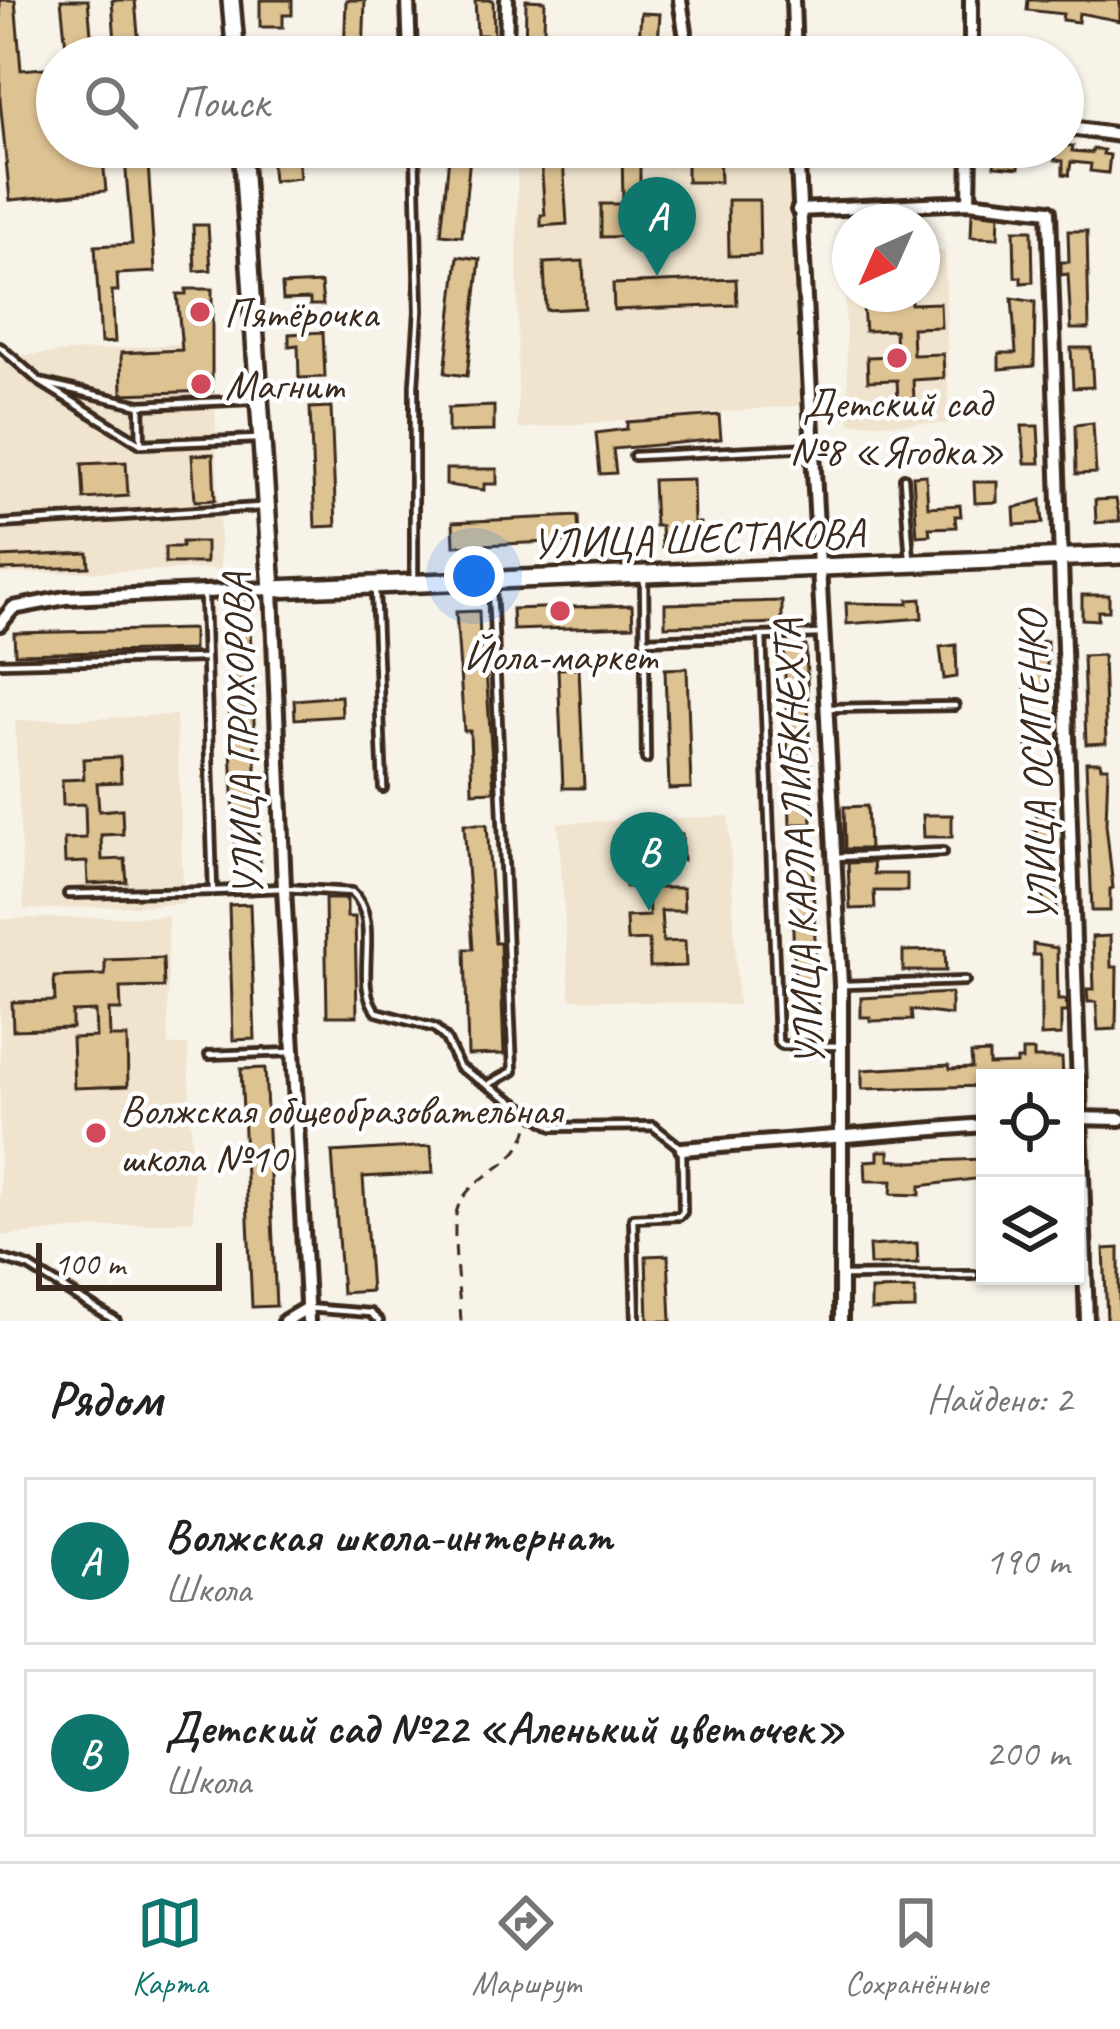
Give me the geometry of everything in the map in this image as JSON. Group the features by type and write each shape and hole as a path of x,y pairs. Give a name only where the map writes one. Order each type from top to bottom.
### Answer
{"main road":[{"path":"231,0 234,36"},
{"name":"УЛИЦА ПРОХОРОВА","path":"244,168 272,589"},
{"name":"УЛИЦА ШЕСТАКОВА","path":"272,589 1120,555"}],"street":[{"path":"408,0 409,36"},
{"path":"506,36 507,0"},
{"path":"680,0 685,32"},
{"path":"793,0 794,36"},
{"path":"971,0 971,36"},
{"path":"1084,131 1120,135"},
{"name":"УЛИЦА КАРЛА ЛИБКНЕХТА","path":"797,168 842,985 841,1321"},
{"path":"798,210 969,202 970,168"},
{"name":"УЛИЦА ОСИПЕНКО","path":"969,202 1049,212 1077,1069"},
{"name":"УЛИЦА ШЕСТАКОВА","path":"0,624 13,608 65,598 272,589"},
{"name":"УЛИЦА ПРОХОРОВА","path":"272,589 307,1314"},
{"path":"1084,1118 1120,1119"},
{"path":"682,1149 976,1126"},
{"name":"УЛИЦА ОСИПЕНКО","path":"1081,1177 1087,1321"},
{"path":"285,1321 307,1314"}],"lane":[{"path":"414,584 414,385 419,311 416,168"},
{"path":"0,347 39,381 141,444 262,438"},
{"path":"39,381 140,405 260,399"},
{"path":"140,405 141,444"},
{"path":"634,456 811,447"},
{"path":"904,478 910,565"},
{"path":"0,524 266,507"},
{"path":"644,575 646,759"},
{"path":"488,1084 513,1071 491,581"},
{"path":"375,585 382,788"},
{"path":"204,594 214,890"},
{"path":"644,640 821,634"},
{"path":"762,636 778,1042 842,1046"},
{"path":"0,663 206,658"},
{"path":"826,708 955,706"},
{"path":"834,857 944,852"},
{"path":"68,894 284,888 343,890 358,896 366,923 370,1005 397,1019 435,1028 446,1039 459,1067 553,1126 652,1126 682,1149 683,1212 633,1218 636,1321"},
{"path":"842,985 965,981"},
{"path":"209,1055 293,1052"},
{"path":"0,1258 29,1267 116,1321"},
{"path":"840,1276 974,1275"},
{"path":"307,1314 370,1312 379,1321"}],"path":[{"path":"461,1321 455,1212 472,1189 525,1145 531,1114"}],"shaded area":[{"path":"517,168 789,168 804,405 518,429"},
{"name":"Детский сад №8 «Ягодка»","path":"940,251 945,251 949,424 849,423 845,312 940,312"},
{"path":"213,341 221,569 0,574 0,357"},
{"path":"176,715 184,904 24,910 15,721"},
{"path":"729,816 738,1005 570,999 558,823"},
{"name":"Волжская общеобразовательная школа №10","path":"168,916 168,1045 188,1045 194,1220 0,1236 0,919"}],"building":[{"path":"0,0 15,0 21,70 36,69 36,168 104,168 106,191 10,200 0,100"},
{"path":"61,0 88,0 91,36 65,36"},
{"path":"112,0 135,0 138,36 115,36"},
{"path":"260,0 292,0 292,15 283,15 283,27 260,27"},
{"path":"346,0 365,0 364,36 345,36"},
{"path":"475,0 493,0 494,35 477,35"},
{"path":"526,0 545,1 544,36 525,36"},
{"path":"1028,0 1120,0 1120,21 1079,13 1078,22 1062,20 1063,14 1027,10"},
{"path":"641,13 660,14 658,36 639,36"},
{"path":"1104,150 1103,154 1110,155 1108,173 1090,171 1091,164 1084,163 1084,152"},
{"path":"126,168 148,168 155,272 117,274 118,291 112,291 115,342 101,343 95,246 132,244"},
{"path":"272,168 299,168 300,178 273,181"},
{"path":"448,168 469,168 462,236 441,234"},
{"path":"542,168 564,168 567,224 541,226 541,215 545,215"},
{"path":"622,168 640,168 640,203 648,203 649,236 601,237 601,204 623,204"},
{"path":"687,168 720,168 720,182 687,182"},
{"path":"728,200 759,200 760,255 729,256"},
{"path":"972,212 999,215 998,238 971,237"},
{"path":"193,225 208,225 211,270 195,271"},
{"path":"1014,230 1032,230 1033,282 1021,283 1021,277 1015,277"},
{"path":"1068,231 1087,231 1089,329 1071,329 1068,274 1061,275 1061,262 1069,262"},
{"path":"458,256 480,259 467,376 445,373"},
{"path":"583,261 585,308 546,310 544,263"},
{"path":"736,279 737,305 614,310 613,284"},
{"path":"321,283 323,305 310,305 310,299 283,300 282,285"},
{"path":"186,289 212,289 212,391 122,394 121,353 182,350 177,294 186,294"},
{"path":"1012,298 1035,302 1034,366 999,369 999,353 1016,353"},
{"path":"940,303 941,327 912,328 913,355 943,354 944,378 913,380 914,399 898,400 897,380 868,381 867,357 896,356 895,330 865,331 863,312 940,312"},
{"path":"323,332 325,377 299,378 298,345 289,346 289,334"},
{"path":"1071,348 1091,348 1093,387 1073,388"},
{"path":"494,406 494,431 448,432 448,408"},
{"path":"331,407 336,526 315,527 310,408"},
{"path":"719,415 721,439 613,449 616,473 600,474 596,433 627,429 627,422"},
{"path":"1093,423 1096,473 1076,474 1075,425"},
{"path":"1022,426 1038,426 1040,463 1025,463"},
{"path":"213,454 215,500 195,501 192,455"},
{"path":"126,462 128,496 84,499 82,464"},
{"path":"446,469 497,469 497,484 484,484 484,490 446,485"},
{"path":"926,475 928,507 960,505 961,516 955,516 956,527 929,528 930,535 917,536 913,476"},
{"path":"693,479 694,523 700,523 701,547 662,548 661,526 655,526 653,480"},
{"path":"974,482 997,482 997,502 975,503"},
{"path":"1116,499 1120,521 1096,523 1095,500"},
{"path":"1041,500 1043,523 1015,525 1014,508"},
{"path":"578,516 579,541 454,546 453,522"},
{"path":"182,542 206,542 206,563 165,563 165,547 182,547"},
{"path":"88,553 89,567 0,570 0,557"},
{"path":"1082,595 1109,595 1109,611 1098,611 1098,620 1082,619"},
{"path":"921,599 922,618 847,624 846,603 908,604 908,600"},
{"path":"782,601 782,623 665,626 665,604"},
{"path":"632,605 633,626 513,630 512,609"},
{"path":"479,611 494,791 472,792 456,612"},
{"path":"250,626 260,863 236,864 226,627"},
{"path":"193,629 193,650 15,654 14,633"},
{"path":"1047,641 1047,701 1025,701 1025,684 1033,684 1030,642"},
{"path":"956,645 957,677 944,679 940,647"},
{"path":"806,646 812,824 790,824 784,647"},
{"path":"1103,655 1106,743 1086,744 1083,656"},
{"path":"579,668 584,788 563,788 558,669"},
{"path":"687,668 691,788 669,789 665,669"},
{"path":"341,696 342,716 295,719 294,700"},
{"path":"1031,721 1044,721 1049,745 1027,746"},
{"path":"120,757 121,782 97,783 99,811 122,809 123,834 101,835 102,860 125,859 127,882 88,884 87,862 65,863 64,839 86,838 85,804 63,805 62,780 84,779 83,759"},
{"path":"1086,762 1108,767 1110,911 1092,911"},
{"path":"1036,800 1053,800 1051,873 1055,873 1057,915 1043,915 1037,854 1030,854"},
{"path":"867,806 869,849 845,849 844,807"},
{"path":"923,815 952,815 952,837 924,837"},
{"path":"464,824 487,824 495,943 500,943 504,1054 468,1055 465,949 473,949"},
{"path":"682,834 683,860 659,861 660,888 683,888 684,911 661,911 663,942 685,941 686,966 650,967 649,940 627,941 626,917 649,916 648,886 626,887 626,863 648,862 647,835"},
{"path":"812,853 818,1031 797,1032 790,854"},
{"path":"873,862 874,874 907,874 907,891 874,891 875,908 850,909 848,863"},
{"path":"325,899 347,899 347,917 355,917 357,1016 327,1016"},
{"path":"250,904 255,1039 233,1040 229,905"},
{"path":"1110,936 1111,967 1117,967 1116,1029 1098,1030 1096,1002 1088,1002 1087,989 1094,989 1092,937"},
{"path":"1033,944 1057,948 1058,1000 1066,1000 1067,1012 1061,1012 1061,1035 1041,1036 1041,959 1033,955"},
{"path":"945,950 946,971 903,971 903,951"},
{"path":"163,958 164,987 120,988 121,1010 109,1010 110,1037 127,1037 128,1086 74,1088 72,1038 96,1037 95,1011 72,1012 72,1028 13,1030 12,1002 55,1001 54,977 105,975 105,960"},
{"path":"951,993 951,1015 911,1010 912,1020 861,1017 861,998"},
{"path":"1022,1051 1034,1051 1034,1058 1062,1058 1063,1069 976,1069 976,1086 862,1089 862,1070 972,1068 971,1054 989,1053 989,1065 1022,1060"},
{"path":"265,1068 276,1306 252,1307 241,1069"},
{"path":"431,1146 433,1173 363,1177 371,1291 342,1293 332,1152"},
{"path":"878,1151 889,1151 889,1160 912,1162 976,1159 976,1179 920,1186 920,1195 891,1194 892,1181 866,1181 865,1161 878,1160"},
{"path":"917,1243 918,1263 870,1265 869,1246"},
{"path":"1119,1248 1119,1321 1107,1321 1104,1249"},
{"path":"668,1255 671,1321 648,1321 646,1256"},
{"path":"915,1289 915,1309 871,1310 871,1290"}],"place":[{"name":"Волжская школа-интернат","path":"657,276"},
{"name":"Пятёрочка","path":"200,312"},
{"name":"Детский сад №8 «Ягодка»","path":"897,358"},
{"name":"Магнит","path":"201,384"},
{"name":"Йола-маркет","path":"560,611"},
{"name":"Детский сад №22 «Аленький цветочек»","path":"649,911"},
{"name":"Волжская общеобразовательная школа №10","path":"96,1133"}]}
